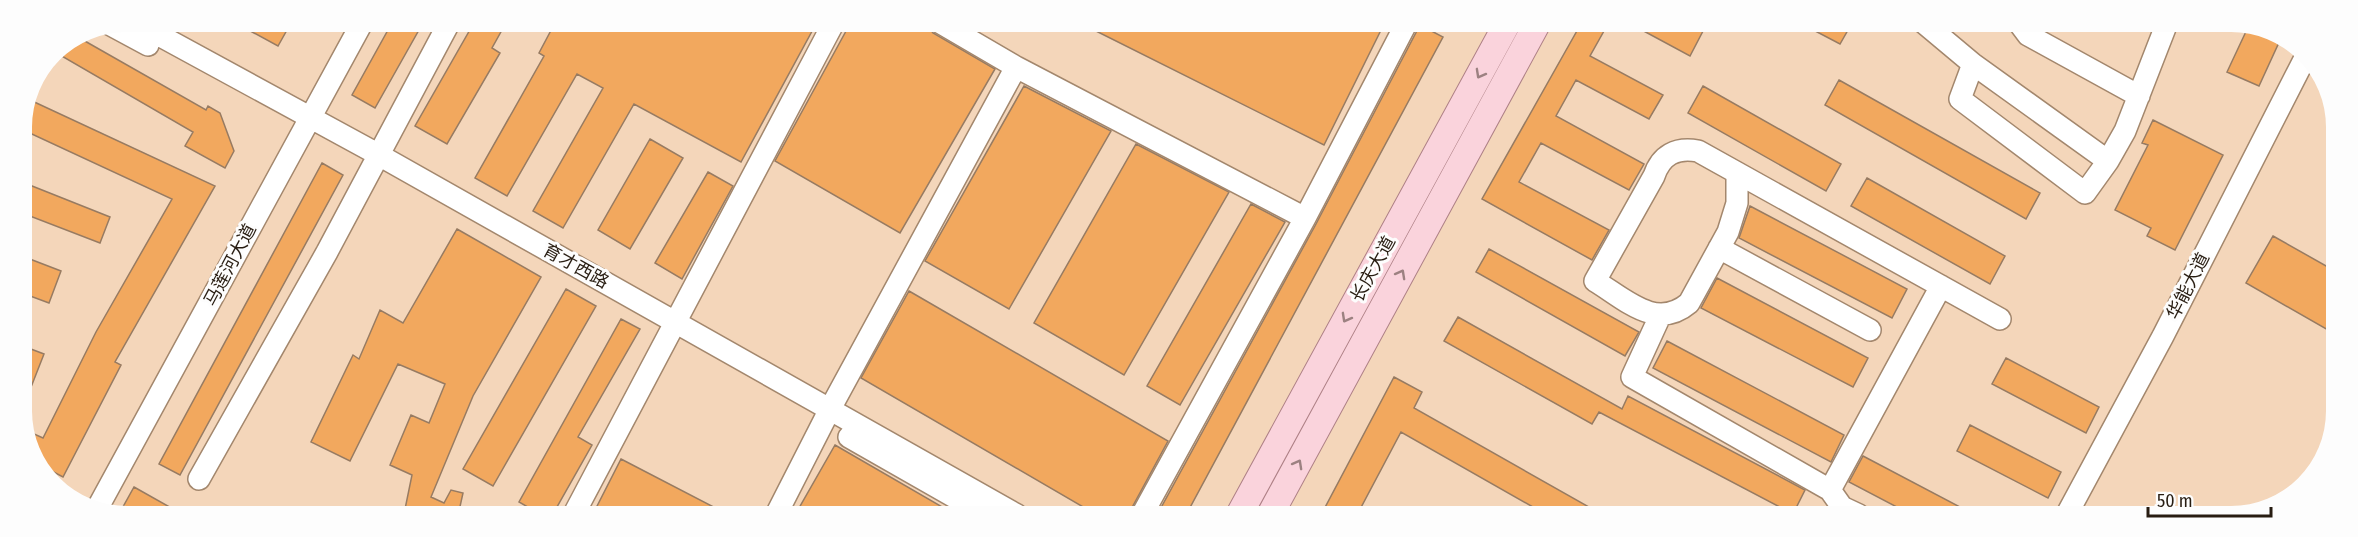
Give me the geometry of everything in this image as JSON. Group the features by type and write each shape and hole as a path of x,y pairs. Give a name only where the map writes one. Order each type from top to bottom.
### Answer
{"main road":[{"name":"长庆大道","path":"1244,505 1516,31"},
{"name":"长庆大道","path":"1275,505 1516,31"}],"street":[{"name":"育才西路","path":"124,31 301,120"},
{"name":"育才西路","path":"150,31 301,120 826,416 999,506"},
{"name":"马莲河大道","path":"101,502 301,120 342,31"},
{"name":"马莲河大道","path":"88,497 301,120 357,31"},
{"path":"199,478 327,252 445,31"},
{"path":"578,506 670,328 829,31"},
{"path":"954,31 1016,67 1305,218"},
{"path":"1147,506 1305,218 1402,31"},
{"path":"1934,31 1973,64 2108,161"},
{"path":"2026,31 2038,41 2139,96"},
{"path":"1973,64 1960,99 2085,193 2108,161 2125,130 2164,31"},
{"name":"华能大道","path":"2072,505 2163,336 2302,63"},
{"path":"781,506 826,416 1016,67"},
{"name":"华能大道","path":"2084,505 2167,351 2310,74"},
{"path":"1737,173 1737,203 1728,232 1689,303 1681,310 1660,316 1649,314 1595,281 1658,165 1675,151 1686,149 1698,151 2000,319"},
{"path":"1719,248 1870,330"},
{"path":"1830,490 1941,286"},
{"path":"1660,316 1632,377 1830,490 1841,505"},
{"name":"育才西路","path":"826,416 972,506"}],"building":[{"path":"250,31 286,31 278,46"},
{"path":"387,31 418,31 375,108 352,95"},
{"path":"469,31 501,31 492,48 500,53 447,144 415,126"},
{"path":"551,31 812,31 741,162 634,104 563,228 533,211 603,88 577,74 507,196 475,178 544,56 539,53"},
{"path":"846,31 932,31 995,69 900,233 775,161"},
{"path":"1096,31 1381,31 1324,145"},
{"path":"1417,31 1432,31 1443,37 1191,505 1162,506 1316,224"},
{"path":"1577,31 1604,31 1590,56 1663,95 1649,119 1576,80 1556,116 1644,164 1629,190 1541,143 1519,182 1609,230 1592,260 1482,199"},
{"path":"1644,31 1703,31 1690,56"},
{"path":"1815,31 1847,31 1840,44"},
{"path":"2246,33 2278,44 2259,86 2227,72"},
{"path":"85,41 206,110 208,106 220,113 234,151 225,168 185,146 193,132 63,57"},
{"path":"1839,80 2040,193 2026,219 1825,105"},
{"path":"1024,86 1111,131 1009,309 925,261"},
{"path":"1703,86 1841,164 1826,191 1688,113"},
{"path":"35,102 215,186 115,362 121,365 63,477 55,473 44,458 35,434 43,438 96,332 172,199 32,134"},
{"path":"2153,120 2223,155 2175,250 2147,236 2151,228 2115,210 2148,145 2142,143"},
{"path":"650,139 683,158 630,249 598,230"},
{"path":"1136,144 1229,192 1124,375 1034,323"},
{"path":"322,163 343,175 180,475 159,464"},
{"path":"708,172 733,186 682,279 655,263"},
{"path":"1867,178 2005,256 1990,284 1851,206"},
{"path":"32,186 110,217 100,243 32,217"},
{"path":"1251,204 1285,222 1180,405 1147,386"},
{"path":"1750,206 1907,289 1892,318 1739,238"},
{"path":"457,229 541,277 473,396 431,497 444,503 451,490 463,493 460,506 406,506 412,475 390,465 411,415 429,423 445,384 398,364 350,461 311,442 353,355 359,359 380,310 403,323"},
{"path":"2273,236 2326,266 2326,329 2246,283"},
{"path":"1489,249 1639,332 1625,356 1476,272"},
{"path":"32,260 61,271 49,303 32,297"},
{"path":"1717,278 1868,358 1853,387 1701,308"},
{"path":"566,289 596,306 493,486 463,469"},
{"path":"909,291 1168,441 1133,506 1081,506 861,378"},
{"path":"1458,317 1622,409 1628,396 1805,490 1797,505 1776,505 1599,412 1592,424 1444,341"},
{"path":"621,319 640,329 578,437 592,445 558,506 526,506 519,502"},
{"path":"1667,341 1844,435 1831,462 1653,368"},
{"path":"32,349 44,354 32,385"},
{"path":"2006,358 2099,407 2086,433 1992,384"},
{"path":"1394,377 1422,392 1414,408 1586,505 1530,505 1401,432 1362,505 1326,505"},
{"path":"1970,425 2061,472 2048,498 1957,451"},
{"path":"835,445 940,506 800,506"},
{"path":"1863,456 1956,505 1893,505 1849,482"},
{"path":"621,459 711,506 597,506"},
{"path":"134,487 168,506 126,506 124,506"}]}
